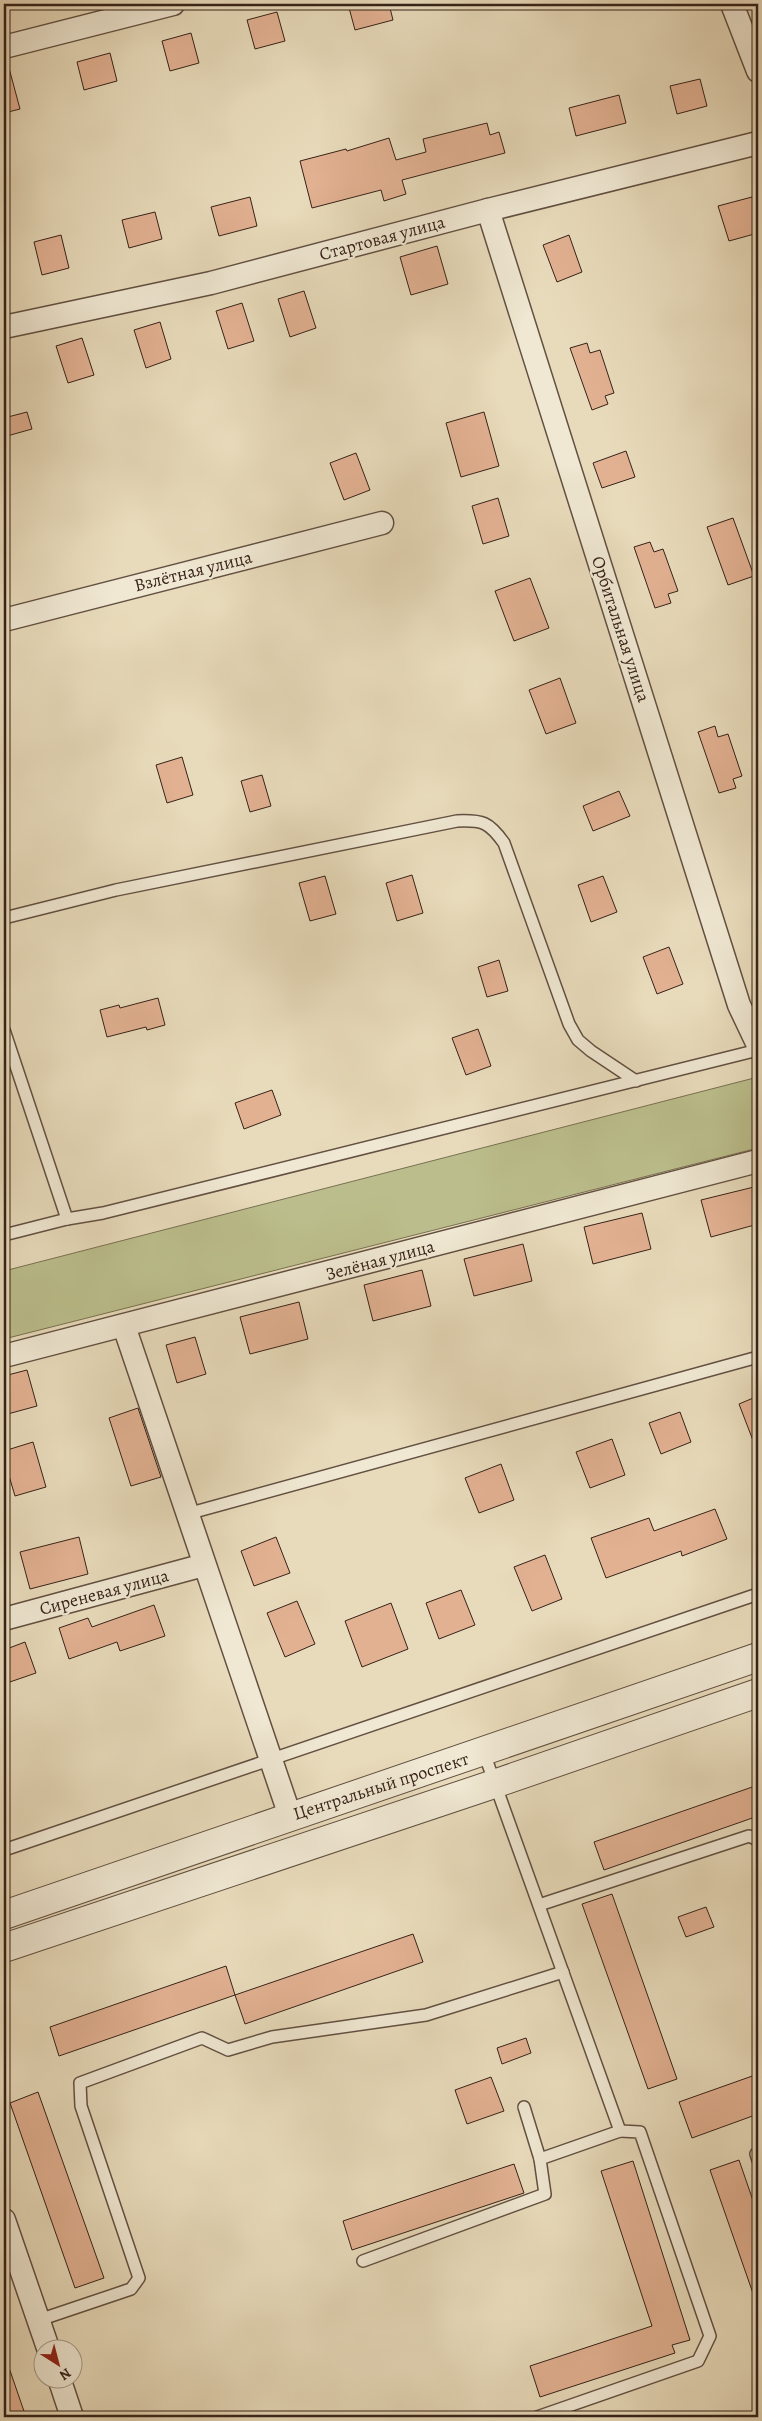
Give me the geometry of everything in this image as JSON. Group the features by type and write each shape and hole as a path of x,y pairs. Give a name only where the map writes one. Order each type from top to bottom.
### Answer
{"street":[{"path":"4,47 173,4"},
{"path":"732,4 758,71"},
{"name":"Стартовая улица","path":"4,327 211,283 488,210 758,143"},
{"name":"Орбитальная улица","path":"488,210 738,1005 758,1045"},
{"name":"Взлётная улица","path":"4,620 382,522"},
{"name":"Зелёная улица","path":"4,1356 757,1162"},
{"path":"124,1326 290,1816"},
{"name":"Сиреневая улица","path":"4,1619 204,1564"},
{"name":"Центральный проспект","path":"4,1915 758,1657"},
{"name":"Центральный проспект","path":"4,1948 494,1784 758,1693"},
{"path":"4,2220 45,2338"},
{"path":"62,2388 72,2417"}],"lane":[{"path":"4,918 136,886 457,822 478,820 493,827 504,843 569,1024 578,1040 636,1081"},
{"path":"4,1030 67,1219"},
{"path":"4,1234 67,1219 103,1213 758,1050"},
{"path":"188,1514 758,1357"},
{"path":"4,1850 758,1594"},
{"path":"484,1752 620,2131"},
{"path":"539,1905 749,1836 758,1840"},
{"path":"39,2320 131,2289 140,2278 81,2106 80,2083 202,2038 228,2050 272,2037 426,2015 563,1972"},
{"path":"363,2261 545,2194 540,2159 524,2107"},
{"path":"537,2417 698,2361 710,2336 640,2132 620,2131 540,2159"}],"green space":[{"path":"758,1077 758,1148 4,1339 4,1271"}],"building":[{"path":"348,4 389,4 393,20 355,30"},
{"path":"277,12 285,41 255,49 247,20"},
{"path":"191,33 199,63 170,71 162,41"},
{"path":"110,53 117,81 84,90 77,62"},
{"path":"9,68 20,109 4,113 4,69"},
{"path":"700,79 707,106 677,114 670,86"},
{"path":"619,95 626,123 576,136 569,108"},
{"path":"487,123 490,135 499,132 505,153 402,180 406,194 384,201 381,190 312,208 300,161 346,149 347,151 389,138 396,160 426,152 423,139"},
{"path":"250,197 257,226 219,236 211,207"},
{"path":"752,197 758,217 758,233 729,241 718,206"},
{"path":"155,212 162,239 129,248 122,220"},
{"path":"61,235 69,268 42,275 34,242"},
{"path":"569,235 582,272 557,282 543,245"},
{"path":"437,246 448,284 411,295 400,257"},
{"path":"304,291 316,328 290,337 278,299"},
{"path":"242,303 254,341 228,349 216,311"},
{"path":"160,322 171,359 146,368 134,330"},
{"path":"82,338 94,375 68,383 56,346"},
{"path":"587,343 590,353 600,350 614,393 605,396 608,404 592,410 570,348"},
{"path":"27,412 32,429 7,436 4,418"},
{"path":"484,412 499,466 461,477 446,423"},
{"path":"626,451 635,477 602,488 593,463"},
{"path":"356,453 370,490 344,500 330,463"},
{"path":"498,498 509,536 483,544 472,506"},
{"path":"733,518 754,576 728,585 707,527"},
{"path":"650,542 654,552 663,549 678,591 668,594 671,603 655,608 634,547"},
{"path":"530,578 549,628 514,641 495,591"},
{"path":"560,678 576,723 546,734 529,690"},
{"path":"715,726 718,737 728,734 742,776 733,779 736,788 719,793 698,732"},
{"path":"182,757 193,795 167,803 156,765"},
{"path":"262,775 271,806 250,812 241,781"},
{"path":"619,791 630,816 593,831 583,806"},
{"path":"412,875 423,913 397,921 386,883"},
{"path":"325,876 336,914 310,921 299,883"},
{"path":"603,876 617,912 591,922 578,885"},
{"path":"669,947 683,984 657,994 643,957"},
{"path":"499,960 508,991 487,997 478,967"},
{"path":"158,998 165,1025 147,1030 146,1027 107,1037 100,1010 119,1005 120,1008"},
{"path":"478,1029 491,1066 466,1075 452,1038"},
{"path":"272,1090 281,1115 244,1129 235,1103"},
{"path":"758,1186 758,1224 711,1237 701,1200"},
{"path":"642,1213 651,1249 593,1264 584,1227"},
{"path":"523,1244 532,1281 474,1296 464,1259"},
{"path":"422,1270 431,1306 373,1321 364,1285"},
{"path":"299,1302 308,1339 250,1354 240,1317"},
{"path":"195,1337 206,1374 177,1383 166,1345"},
{"path":"27,1370 37,1406 4,1415 4,1376"},
{"path":"758,1396 758,1450 757,1451 739,1404"},
{"path":"138,1408 161,1477 131,1486 109,1418"},
{"path":"680,1412 691,1442 661,1454 649,1423"},
{"path":"612,1439 625,1475 590,1488 576,1452"},
{"path":"33,1442 46,1487 15,1496 4,1459 4,1451"},
{"path":"501,1464 514,1500 479,1513 465,1478"},
{"path":"715,1509 727,1539 682,1556 681,1551 606,1578 591,1538 649,1518 654,1531"},
{"path":"79,1537 88,1574 30,1589 20,1552"},
{"path":"276,1537 290,1573 254,1586 241,1551"},
{"path":"545,1555 562,1599 532,1611 514,1567"},
{"path":"461,1590 475,1625 439,1639 426,1603"},
{"path":"297,1601 315,1644 285,1657 267,1613"},
{"path":"391,1603 408,1649 362,1667 345,1621"},
{"path":"154,1605 165,1636 120,1651 117,1642 69,1659 59,1628 88,1618 92,1627"},
{"path":"25,1642 36,1673 4,1684 4,1650"},
{"path":"758,1785 758,1816 604,1870 594,1842"},
{"path":"612,1894 677,2079 648,2089 582,1904"},
{"path":"706,1907 714,1927 686,1937 678,1917"},
{"path":"413,1934 423,1962 245,2024 235,1995"},
{"path":"226,1966 235,1995 59,2056 50,2027"},
{"path":"526,2038 531,2053 502,2064 497,2048"},
{"path":"758,2074 758,2114 692,2138 679,2102"},
{"path":"491,2077 504,2111 467,2124 455,2090"},
{"path":"38,2092 104,2278 75,2288 10,2103"},
{"path":"739,2160 758,2215 758,2302 756,2302 710,2170"},
{"path":"633,2161 690,2340 672,2345 675,2353 540,2397 530,2366 652,2326 601,2171"},
{"path":"514,2164 524,2193 352,2250 343,2221"},
{"path":"6,2359 26,2417 4,2417 4,2360"}]}
